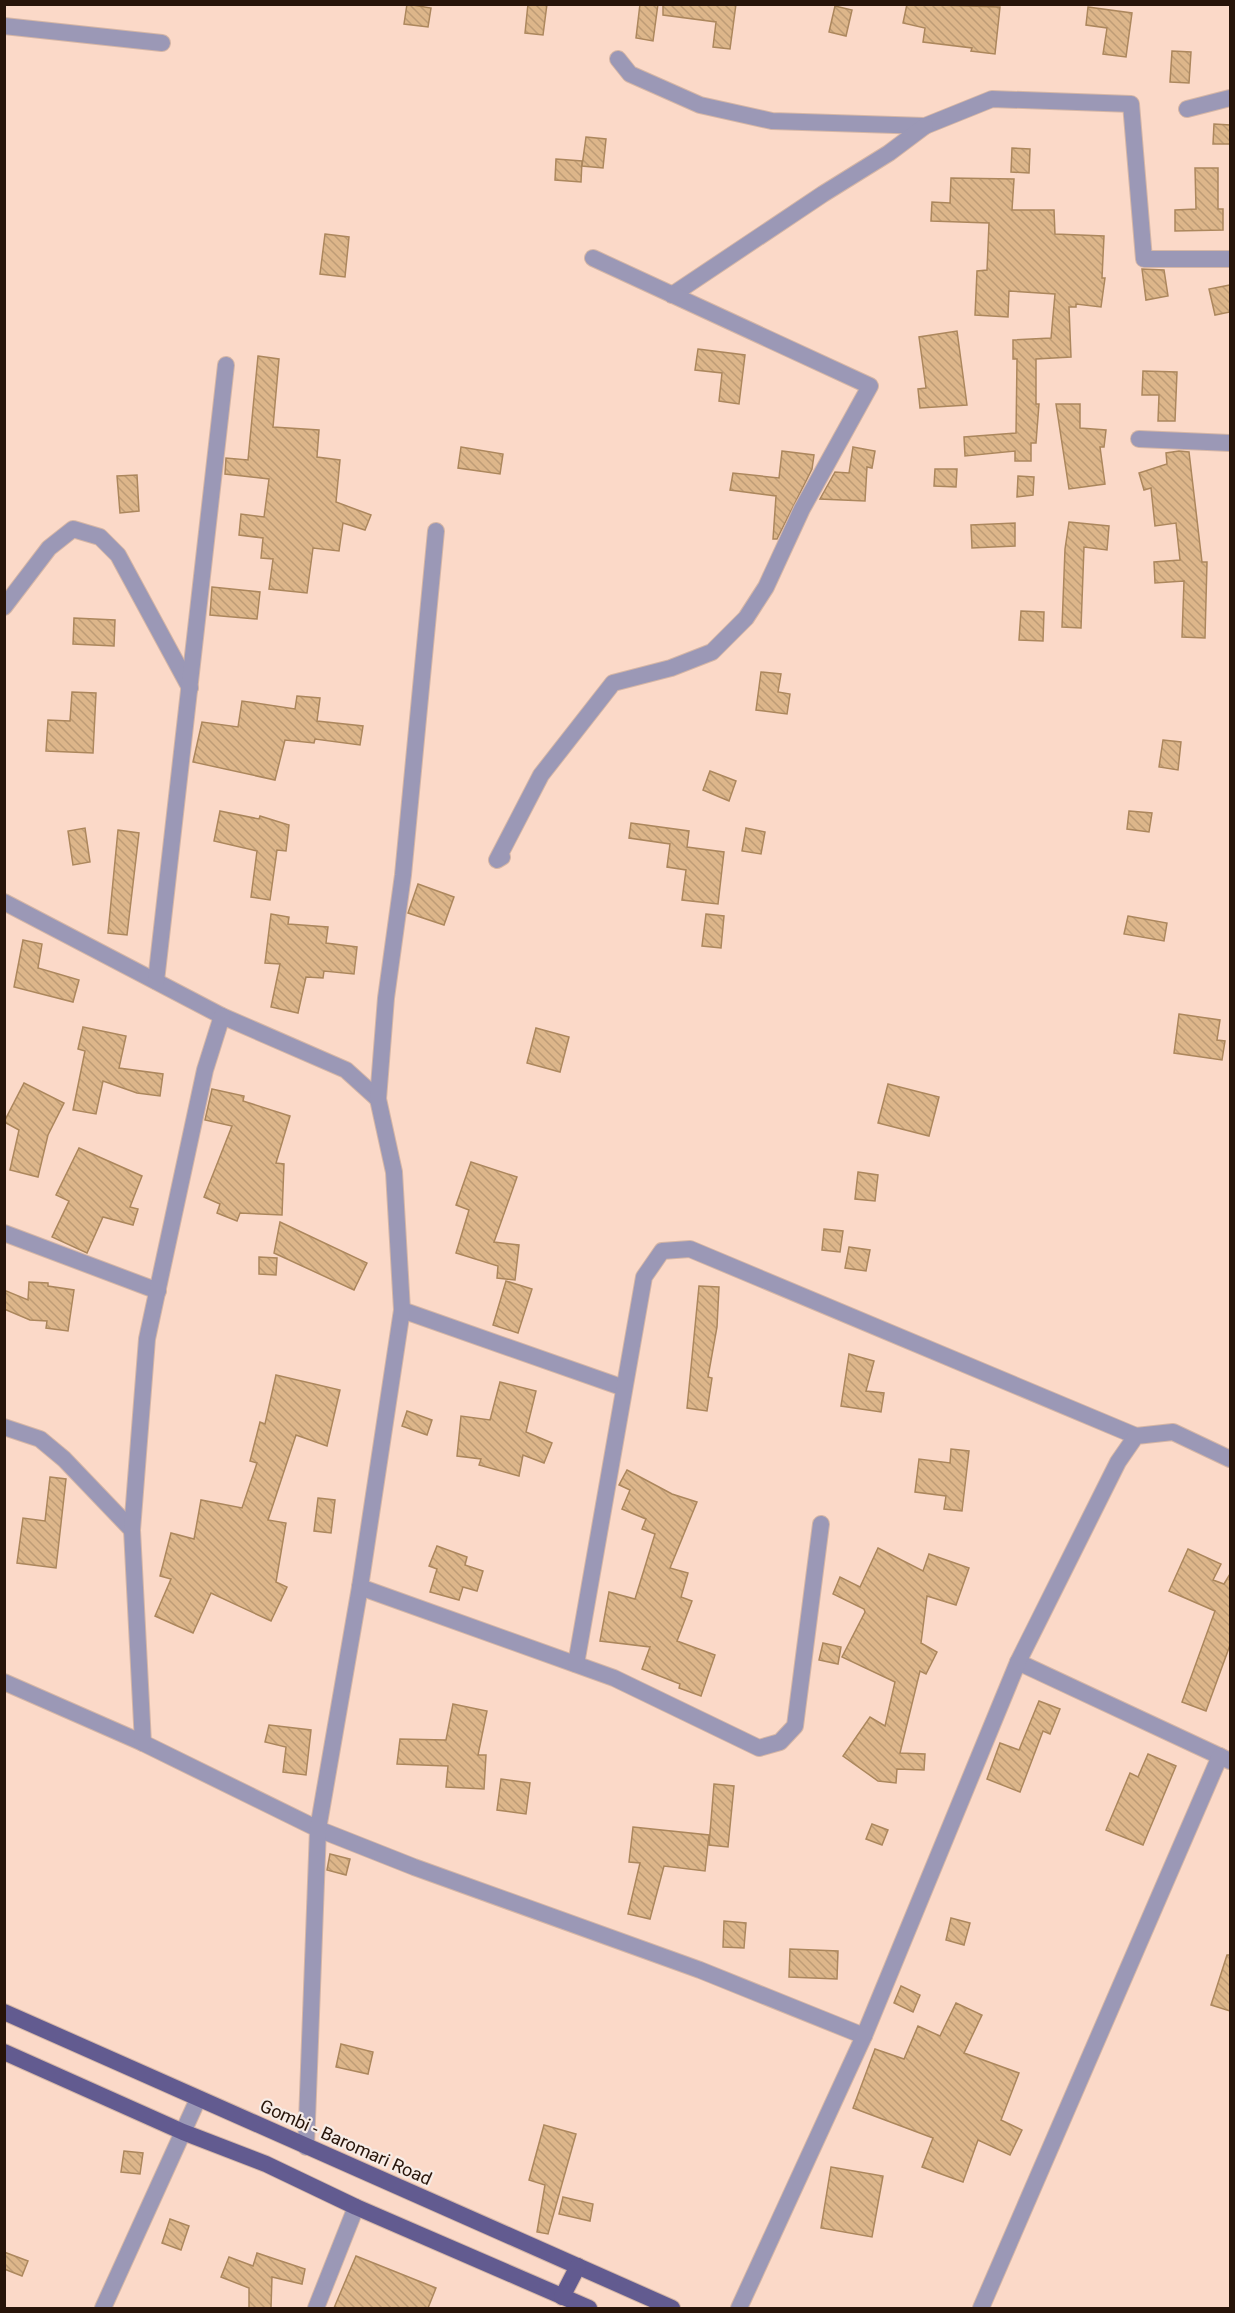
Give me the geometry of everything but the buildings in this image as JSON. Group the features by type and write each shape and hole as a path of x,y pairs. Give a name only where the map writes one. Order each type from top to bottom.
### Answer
{"main road":[{"name":"Gombi - Baromari Road","path":"4,2012 672,2308"},
{"path":"4,2052 183,2132 266,2164 356,2207 589,2308"},
{"path":"562,2297 578,2266"}],"street":[{"path":"4,26 162,43"},
{"path":"618,60 630,74 700,105 762,119 925,126"},
{"path":"1187,109 1230,98"},
{"path":"672,295 823,194 889,153 925,126 992,99 1131,104 1144,259 1230,259"},
{"path":"502,857 496,860 541,775 613,683 671,668 712,652 746,618 766,587 802,509 870,386 593,258"},
{"path":"156,981 226,365"},
{"path":"1139,439 1230,443"},
{"path":"4,607 49,548 74,529 100,537 118,555 190,688"},
{"path":"306,2147 318,1830 360,1587 402,1310 394,1172 378,1099 386,998 403,875 436,531"},
{"path":"4,902 222,1016 346,1070 378,1099"},
{"path":"143,1743 132,1530 147,1340 205,1071 222,1016"},
{"path":"4,1233 158,1291"},
{"path":"576,1664 644,1276 662,1251 690,1249 1136,1436 1173,1432 1230,1459"},
{"path":"402,1310 624,1388"},
{"path":"4,1427 40,1439 64,1458 132,1530"},
{"path":"739,2308 864,2036 1018,1662 1118,1462 1136,1436"},
{"path":"360,1587 614,1678 759,1748 780,1742 795,1726 821,1524"},
{"path":"981,2308 1225,1758 1018,1662"},
{"path":"4,1682 143,1743 318,1830 700,1970 864,2036"},
{"path":"103,2308 198,2098"},
{"path":"316,2308 356,2207"}]}
